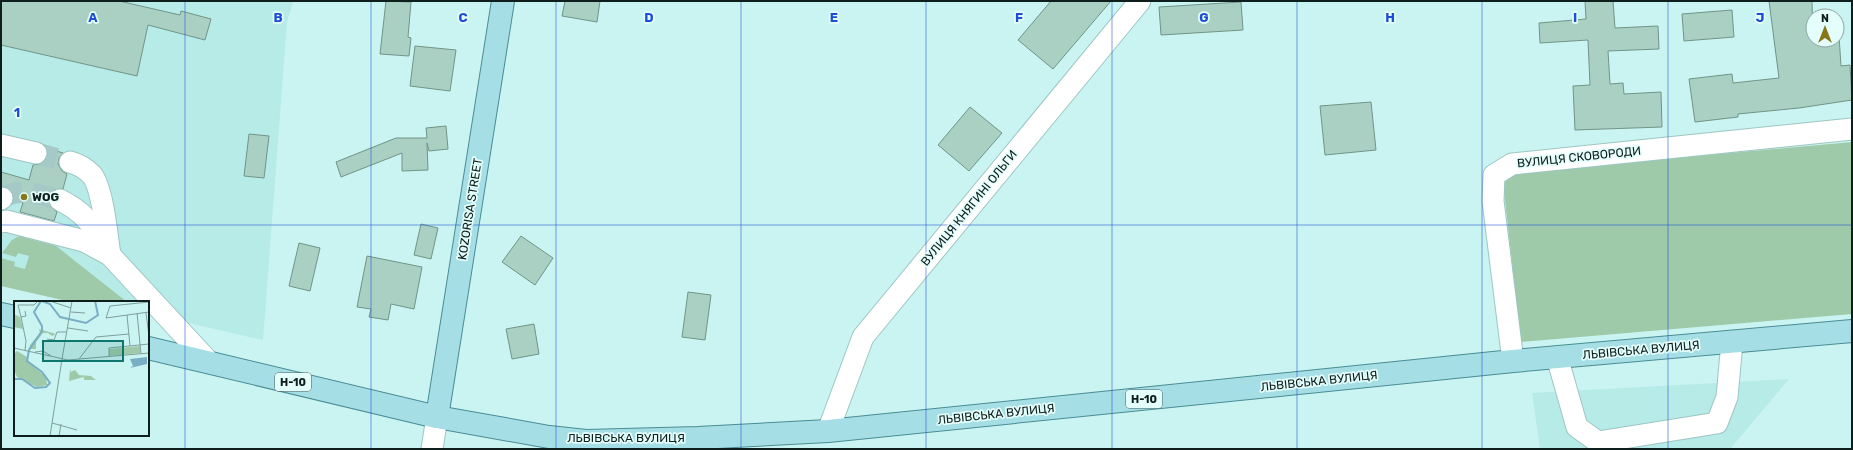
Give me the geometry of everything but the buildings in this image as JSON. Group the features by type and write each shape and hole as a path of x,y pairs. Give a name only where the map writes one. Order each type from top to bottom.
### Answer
{"main road":[{"name":"KOZORISA STREET","path":"437,416 503,1"},
{"path":"1,314 14,317"},
{"name":"ЛЬВІВСЬКА ВУЛИЦЯ","path":"149,348 437,416 549,437 586,441 698,438 828,431 1513,361 1852,331"}],"street":[{"name":"ВУЛИЦЯ КНЯГИНІ ОЛЬГИ","path":"828,431 863,337 1140,1"},
{"name":"ВУЛИЦЯ СКОВОРОДИ","path":"1513,361 1493,201 1494,175 1512,164 1852,129"},
{"path":"1,144 36,153"},
{"path":"70,162 78,164 92,176 99,191 110,254"},
{"path":"60,200 72,206 90,221 110,254 209,362"},
{"path":"1,222 6,221 84,241 110,254"},
{"path":"1557,357 1577,427 1598,442 1716,423 1727,397 1732,342"},
{"path":"432,449 437,416"}],"shaded area":[{"path":"1,1 293,1 287,22 263,340 149,314 149,301 89,301 1,281"},
{"path":"1789,379 1730,449 1540,449 1532,393"}],"green space":[{"path":"1852,142 1852,314 1521,342 1503,183 1517,172"},
{"path":"19,236 56,246 126,301 67,301 1,286 1,258 15,262 14,266 25,269 29,256 18,253 16,257 2,253 12,240"}],"tunnel":[{"path":"36,153 70,162"},
{"path":"2,198 23,192 38,194 60,200"}],"place":[{"name":"WOG","path":"24,197"}]}
